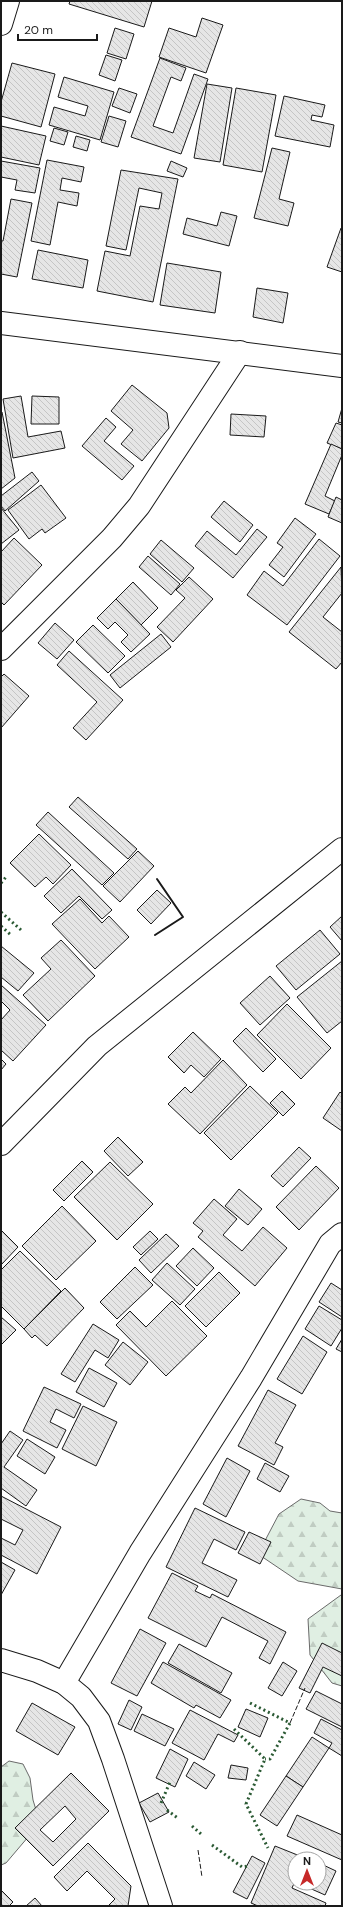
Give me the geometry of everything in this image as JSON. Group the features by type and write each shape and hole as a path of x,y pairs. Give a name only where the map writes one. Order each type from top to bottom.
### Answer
{"street":[{"path":"1,24 8,1"},
{"path":"1,323 342,366"},
{"path":"1,649 112,538 139,506 240,352"},
{"path":"1,1144 97,1046 342,849"},
{"path":"64,1683 140,1553 251,1378 330,1244 342,1234"},
{"path":"1,1660 37,1671 64,1683 81,1697 99,1721 113,1758 161,1906"}],"green space":[{"path":"301,1499 320,1503 330,1511 342,1513 342,1589 298,1581 258,1554 279,1514"},
{"path":"341,1595 342,1686 332,1683 310,1655 308,1619"},
{"path":"9,1761 23,1764 30,1778 33,1800 40,1823 6,1863 1,1865 1,1767"}],"building":[{"path":"70,1 152,1 144,27 69,4"},
{"path":"202,18 223,25 206,73 159,57 169,28 196,37"},
{"path":"115,28 134,34 126,59 107,53"},
{"path":"106,55 122,60 115,81 99,75"},
{"path":"160,58 186,68 181,81 171,77 153,126 173,133 194,74 208,79 181,154 131,137"},
{"path":"12,63 55,74 41,127 1,116 1,102"},
{"path":"64,77 114,92 100,140 49,125 54,107 85,116 88,106 58,97"},
{"path":"207,84 232,88 220,162 194,158"},
{"path":"119,88 137,94 130,113 112,106"},
{"path":"236,88 276,95 262,172 223,165"},
{"path":"284,96 325,105 322,117 312,115 311,120 334,125 330,147 275,136"},
{"path":"109,116 126,121 118,147 101,142"},
{"path":"1,126 46,136 39,165 1,157"},
{"path":"54,128 68,132 64,145 50,141"},
{"path":"76,136 90,140 87,151 73,147"},
{"path":"272,148 290,152 279,199 294,203 288,226 254,218"},
{"path":"47,160 84,167 81,182 62,178 60,190 79,193 77,206 58,202 50,245 31,241"},
{"path":"1,161 40,168 35,193 15,190 17,180 1,177"},
{"path":"171,161 187,168 183,177 167,171"},
{"path":"121,170 178,179 153,302 97,291 105,251 130,256 140,206 159,209 162,193 139,188 126,250 106,246"},
{"path":"11,199 32,203 17,277 1,274 1,241 3,241"},
{"path":"221,212 237,216 229,246 183,234 187,218 217,226"},
{"path":"342,228 342,272 327,267"},
{"path":"38,250 88,260 83,288 32,279"},
{"path":"167,263 221,272 215,313 160,305"},
{"path":"257,288 288,293 283,323 253,317"},
{"path":"132,385 167,413 169,428 142,461 121,444 133,430 111,411"},
{"path":"21,396 28,437 61,431 65,448 13,458 3,399"},
{"path":"32,396 59,397 59,424 31,424"},
{"path":"342,408 342,423 338,422"},
{"path":"1,412 15,478 1,489"},
{"path":"231,414 266,416 264,437 230,435"},
{"path":"106,418 116,427 104,441 134,466 122,480 82,446"},
{"path":"336,423 342,425 342,449 327,443"},
{"path":"331,444 342,449 342,455 325,496 335,501 329,514 305,504"},
{"path":"32,472 39,481 5,511 1,506 1,496"},
{"path":"41,485 66,518 45,533 42,529 29,539 8,510"},
{"path":"336,497 342,500 342,523 328,517"},
{"path":"224,501 253,525 240,542 211,517"},
{"path":"1,508 19,530 1,544"},
{"path":"295,518 316,534 284,577 269,565 283,547 277,543"},
{"path":"257,529 267,537 233,578 195,546 207,531 236,555"},
{"path":"14,538 42,565 4,605 1,602 1,552"},
{"path":"319,539 340,556 287,625 247,595 264,571 283,586"},
{"path":"161,540 194,568 182,582 150,554"},
{"path":"148,556 180,584 171,595 139,567"},
{"path":"341,567 342,593 323,617 342,632 342,662 336,669 289,632"},
{"path":"189,577 213,599 173,642 157,627 185,598 176,590"},
{"path":"133,582 158,608 141,625 116,599"},
{"path":"116,599 150,634 131,652 121,642 128,635 115,622 108,629 97,618"},
{"path":"55,623 74,640 57,659 38,643"},
{"path":"93,625 125,656 108,673 76,642"},
{"path":"161,634 171,647 120,688 110,675"},
{"path":"69,651 123,700 86,740 73,728 97,702 57,665"},
{"path":"4,674 29,696 1,728 1,677"},
{"path":"78,797 137,849 128,859 69,807"},
{"path":"48,812 114,873 102,885 36,825"},
{"path":"39,834 71,865 53,884 46,877 35,887 10,863"},
{"path":"138,851 154,866 120,902 103,886"},
{"path":"72,869 112,910 102,919 79,896 61,913 44,896"},
{"path":"157,890 171,903 151,924 137,910"},
{"path":"80,899 102,923 109,916 129,937 95,969 52,924"},
{"path":"342,916 342,941 330,927"},
{"path":"320,930 340,954 296,990 276,966"},
{"path":"61,940 95,976 48,1021 23,995 51,969 41,958"},
{"path":"1,946 34,973 18,991 1,977"},
{"path":"342,961 342,1021 327,1033 297,997"},
{"path":"270,976 290,998 260,1025 240,1003"},
{"path":"1,985 46,1025 13,1061 1,1050 1,1020 10,1010 1,1001"},
{"path":"287,1004 331,1048 301,1079 257,1035"},
{"path":"246,1028 276,1059 263,1072 233,1041"},
{"path":"193,1032 221,1059 204,1077 191,1065 184,1073 168,1057"},
{"path":"1,1059 6,1064 1,1070"},
{"path":"223,1060 247,1085 200,1134 168,1104 185,1087 191,1093"},
{"path":"250,1086 278,1113 231,1160 204,1133"},
{"path":"282,1091 295,1104 283,1116 270,1103"},
{"path":"340,1092 342,1094 342,1131 323,1118"},
{"path":"118,1137 143,1162 128,1176 104,1151"},
{"path":"299,1147 311,1158 283,1187 271,1176"},
{"path":"82,1161 93,1172 64,1201 53,1190"},
{"path":"110,1162 153,1204 117,1240 74,1197"},
{"path":"316,1166 339,1188 299,1230 276,1207"},
{"path":"239,1189 262,1209 248,1225 225,1206"},
{"path":"214,1199 237,1219 223,1235 242,1251 263,1227 287,1248 255,1286 198,1237 203,1231 193,1223"},
{"path":"62,1206 96,1241 56,1280 22,1246"},
{"path":"1,1230 18,1247 1,1265"},
{"path":"150,1231 158,1239 141,1255 133,1247"},
{"path":"166,1234 179,1246 151,1273 139,1260"},
{"path":"193,1248 214,1268 197,1286 176,1266"},
{"path":"20,1251 61,1291 24,1329 1,1306 1,1270"},
{"path":"167,1263 195,1289 180,1305 152,1280"},
{"path":"135,1267 153,1285 117,1319 100,1302"},
{"path":"219,1272 240,1293 206,1327 185,1306"},
{"path":"331,1283 342,1290 342,1317 319,1302"},
{"path":"65,1288 84,1308 47,1346 35,1335 32,1338 24,1329"},
{"path":"172,1301 207,1336 166,1376 116,1325 130,1311 146,1327"},
{"path":"319,1306 342,1320 342,1328 331,1346 305,1329"},
{"path":"1,1317 16,1330 1,1345"},
{"path":"93,1324 119,1340 108,1358 95,1350 75,1382 61,1374"},
{"path":"303,1336 327,1352 302,1394 277,1379"},
{"path":"342,1339 342,1352 336,1349"},
{"path":"123,1342 148,1362 130,1385 105,1365"},
{"path":"89,1368 117,1383 104,1407 76,1392"},
{"path":"44,1387 81,1404 74,1418 56,1409 50,1422 66,1430 57,1448 23,1431"},
{"path":"268,1390 296,1405 275,1443 283,1447 274,1465 238,1446"},
{"path":"83,1406 117,1422 96,1466 62,1449"},
{"path":"10,1431 23,1440 4,1467 37,1490 26,1506 1,1488 1,1444"},
{"path":"27,1439 55,1457 45,1474 17,1456"},
{"path":"227,1458 250,1471 226,1517 203,1504"},
{"path":"265,1463 289,1476 280,1492 257,1479"},
{"path":"1,1496 61,1527 37,1574 1,1555 1,1538 15,1545 23,1530 1,1519"},
{"path":"195,1508 245,1532 236,1550 214,1539 202,1563 237,1580 228,1597 166,1567"},
{"path":"249,1532 271,1542 260,1564 238,1553"},
{"path":"1,1562 15,1570 1,1595"},
{"path":"172,1573 198,1586 195,1591 210,1598 212,1594 286,1632 270,1664 259,1658 268,1641 222,1617 206,1647 148,1618"},
{"path":"140,1629 166,1643 137,1696 111,1683"},
{"path":"322,1643 342,1653 342,1676 323,1667 310,1693 299,1688"},
{"path":"179,1644 232,1673 221,1693 168,1663"},
{"path":"163,1662 231,1700 220,1718 196,1705 194,1708 151,1683"},
{"path":"283,1662 297,1671 282,1696 268,1688"},
{"path":"316,1691 342,1704 342,1727 306,1709"},
{"path":"129,1700 142,1707 131,1730 118,1724"},
{"path":"32,1703 75,1727 58,1755 16,1731"},
{"path":"246,1709 268,1718 260,1737 238,1727"},
{"path":"190,1710 238,1735 234,1742 218,1734 204,1760 172,1743"},
{"path":"142,1714 174,1729 165,1746 134,1731"},
{"path":"321,1719 342,1730 342,1756 329,1748 332,1743 314,1733"},
{"path":"312,1737 329,1748 303,1787 286,1776"},
{"path":"170,1749 188,1759 175,1787 156,1778"},
{"path":"194,1762 215,1775 206,1789 186,1776"},
{"path":"231,1765 248,1768 246,1780 228,1778"},
{"path":"71,1773 109,1811 53,1866 15,1828","holes":["65,1806 76,1819 53,1842 40,1830"]},
{"path":"286,1776 303,1787 277,1826 260,1815"},
{"path":"158,1793 169,1812 150,1822 139,1803"},
{"path":"297,1815 342,1835 342,1860 327,1853 327,1851 321,1851 287,1836"},
{"path":"88,1843 131,1886 128,1906 108,1906 115,1899 87,1871 67,1891 54,1877"},
{"path":"275,1846 288,1851 287,1891 299,1891 326,1903 325,1906 258,1906 251,1903"},
{"path":"252,1856 265,1863 247,1899 233,1892"},
{"path":"327,1867 336,1871 327,1891"},
{"path":"1,1890 13,1902 9,1906 1,1906"},
{"path":"316,1891 327,1891 325,1895"},
{"path":"35,1898 42,1906 26,1906"}],"hedge":[{"path":"1,883 6,877"},
{"path":"1,912 21,930"},
{"path":"1,926 12,936"},
{"path":"250,1703 290,1723 270,1759 265,1759"},
{"path":"234,1729 265,1759 246,1804 268,1848"},
{"path":"161,1803 170,1782"},
{"path":"167,1810 179,1819"},
{"path":"192,1826 201,1834"},
{"path":"212,1845 242,1867 249,1866"}],"fence":[{"path":"290,1723 305,1688"},
{"path":"198,1850 202,1877"}],"wall":[{"path":"155,935 183,917 157,879"}]}
